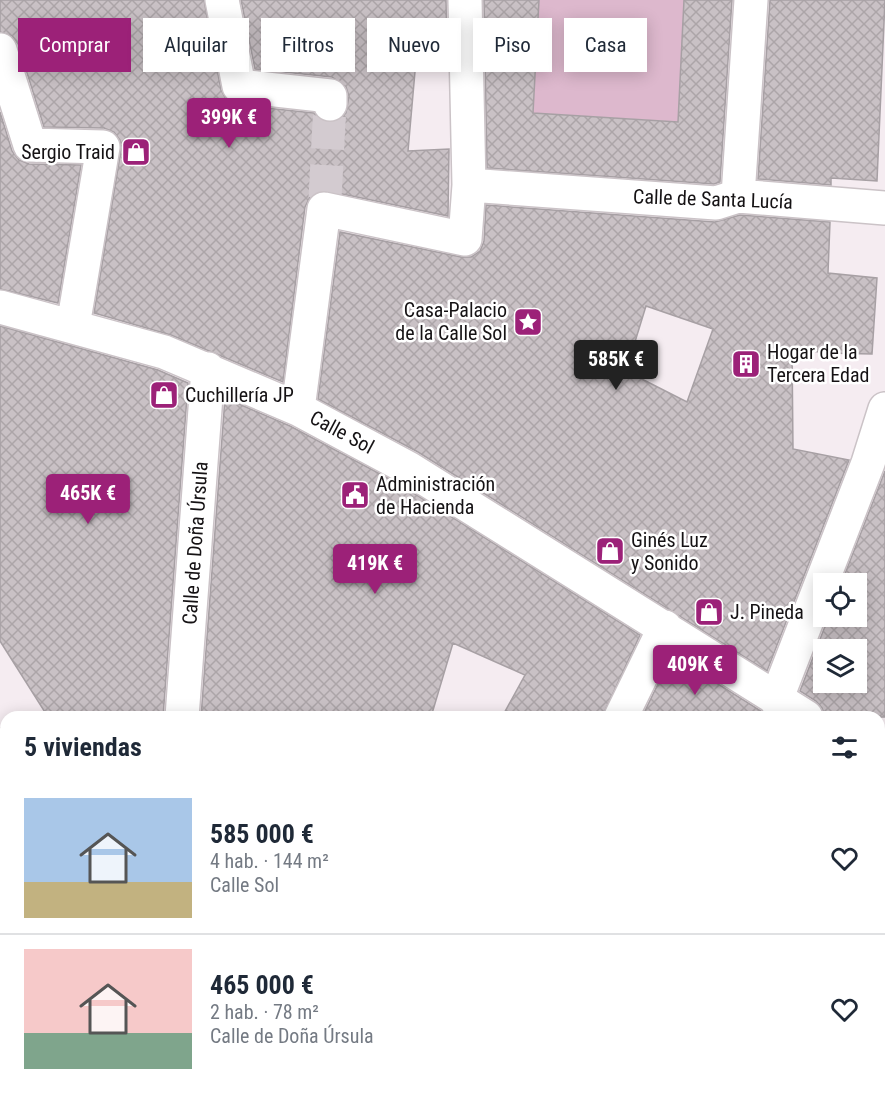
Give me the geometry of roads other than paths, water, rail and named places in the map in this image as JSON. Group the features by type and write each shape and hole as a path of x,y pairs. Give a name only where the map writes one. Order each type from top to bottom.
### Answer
{"street":[{"path":"222,0 239,86 330,96 330,104"},
{"path":"298,409 325,204 465,239 469,185 465,0"},
{"path":"738,196 751,0"},
{"path":"0,50 30,145 103,147 73,326"},
{"name":"Calle de Santa Lucía","path":"469,185 717,203 738,196 885,208"},
{"name":"Calle Sol","path":"0,307 164,352 298,409 408,468 665,627 795,711"},
{"name":"Calle de Doña Úrsula","path":"182,711 208,369"},
{"path":"776,700 868,463 885,409"},
{"path":"624,711 665,627"}],"tunnel":[{"path":"325,198 330,104"}],"place":[{"name":"Sergio Traid","path":"136,152"},
{"name":"Casa-Palacio de la Calle Sol","path":"528,322"},
{"name":"Hogar de la Tercera Edad","path":"746,364"},
{"name":"Cuchillería JP","path":"164,395"},
{"name":"Administración de Hacienda","path":"355,495"},
{"name":"Ginés Luz y Sonido","path":"610,551"},
{"name":"J. Pineda","path":"709,612"}]}
